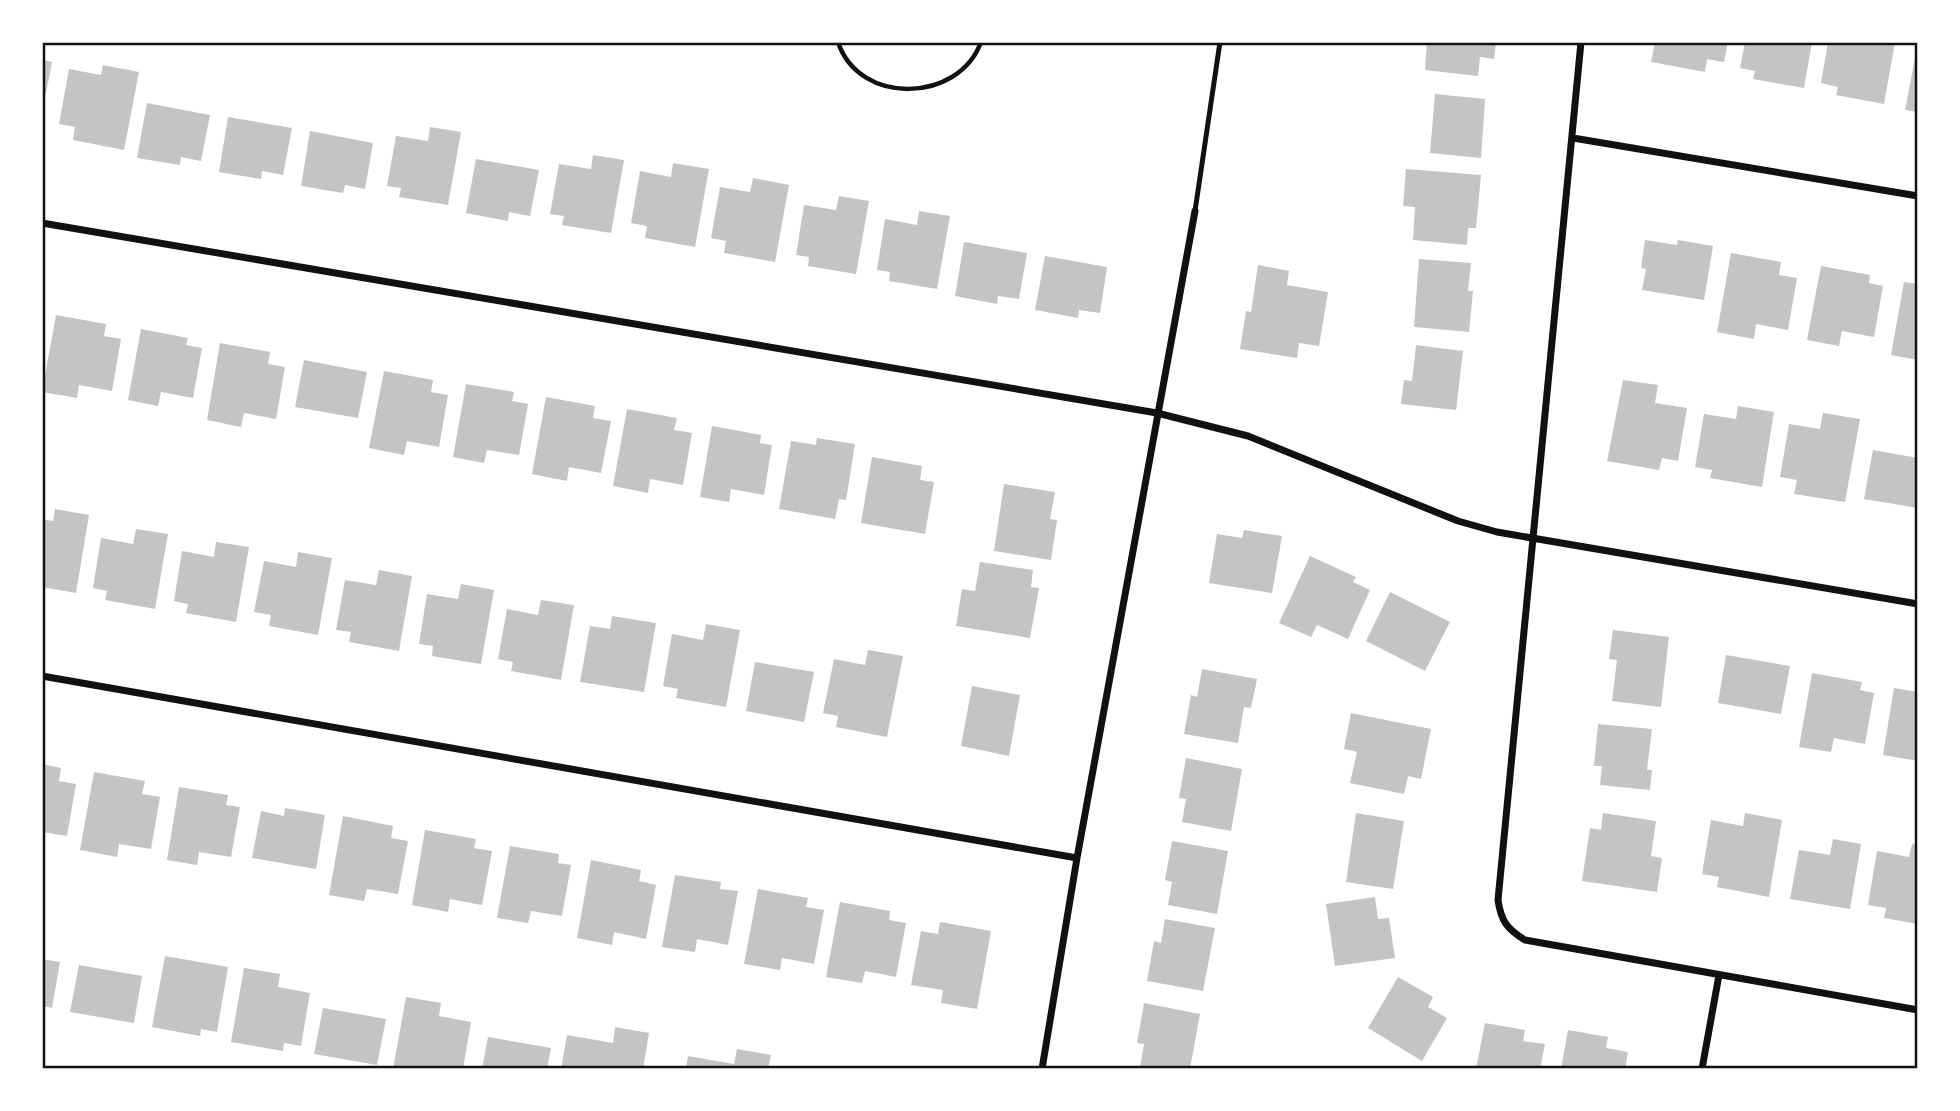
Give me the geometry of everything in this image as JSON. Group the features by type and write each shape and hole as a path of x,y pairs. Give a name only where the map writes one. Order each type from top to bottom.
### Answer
{"street":[{"path":"1581,42 1498,900 1501,920 1525,940 1918,1010"},
{"path":"1573,138 1918,196"},
{"path":"1042,1069 1077,858 1195,211"},
{"path":"42,223 1157,413 1248,436 1458,522 1918,604"},
{"path":"42,676 1077,858"},
{"path":"1702,1069 1719,975"}],"lane":[{"path":"1195,211 1220,42"}],"path":[{"path":"838,42 854,67 874,82 897,89 922,89 946,81 965,66 981,42"}],"building":[{"path":"1427,42 1496,42 1494,59 1480,57 1478,76 1425,70"},
{"path":"1655,42 1728,42 1724,62 1707,59 1705,72 1651,62"},
{"path":"1745,42 1812,42 1804,88 1753,79 1755,71 1740,68"},
{"path":"1828,42 1895,42 1884,104 1836,95 1838,87 1821,83"},
{"path":"1916,53 1918,54 1918,112 1905,110"},
{"path":"42,60 52,62 43,109 42,108"},
{"path":"103,65 139,72 124,150 73,140 75,127 59,124 69,69 101,75"},
{"path":"1435,94 1485,99 1481,158 1430,153"},
{"path":"147,103 210,115 201,161 181,157 180,165 137,158"},
{"path":"228,117 292,128 283,175 262,171 261,179 219,172"},
{"path":"430,127 461,132 448,205 399,197 401,188 387,186 396,136 428,141"},
{"path":"310,131 373,143 365,189 345,185 343,193 301,186"},
{"path":"593,155 624,160 611,233 562,225 564,216 550,214 559,164 591,169"},
{"path":"476,159 539,170 530,216 509,212 508,221 466,213"},
{"path":"673,163 709,169 695,247 645,238 647,226 631,223 640,171 671,177"},
{"path":"1406,169 1481,175 1476,228 1468,228 1467,245 1413,240 1415,207 1403,206"},
{"path":"753,178 789,185 775,262 724,253 726,241 711,238 720,187 750,192"},
{"path":"839,196 869,201 856,274 808,266 809,257 796,255 804,205 836,210"},
{"path":"919,211 950,216 937,289 889,281 890,272 877,270 885,219 917,225"},
{"path":"1645,240 1677,245 1678,240 1713,246 1704,300 1642,290 1646,269 1641,268"},
{"path":"964,242 1027,253 1019,299 998,296 997,304 955,296"},
{"path":"1731,253 1781,262 1779,275 1797,278 1788,330 1756,324 1754,339 1717,332"},
{"path":"1045,256 1107,267 1100,313 1079,310 1078,318 1035,310"},
{"path":"1419,259 1471,263 1468,291 1473,291 1469,332 1414,327"},
{"path":"1258,265 1289,271 1287,285 1328,292 1319,346 1299,343 1297,358 1240,349 1246,311 1251,312"},
{"path":"1821,266 1870,275 1869,283 1883,286 1874,337 1842,331 1839,346 1807,340"},
{"path":"1904,282 1918,284 1918,360 1891,355"},
{"path":"56,315 106,324 104,336 121,339 112,391 79,385 77,398 42,392"},
{"path":"141,329 188,338 186,345 202,348 193,398 161,392 158,406 128,400"},
{"path":"220,343 270,352 268,364 285,367 276,419 244,413 241,427 207,420"},
{"path":"1416,345 1463,351 1456,410 1401,404 1404,380 1412,381"},
{"path":"304,360 367,372 358,418 295,407"},
{"path":"384,371 433,380 431,392 448,395 439,447 407,441 404,455 369,448"},
{"path":"1623,380 1658,385 1655,403 1687,408 1678,461 1662,458 1659,470 1607,461"},
{"path":"466,384 514,392 512,401 528,404 519,455 487,450 484,463 453,457"},
{"path":"546,397 595,406 593,418 611,421 601,473 569,467 567,481 532,474"},
{"path":"1738,406 1774,412 1762,487 1710,478 1712,470 1695,467 1704,414 1736,419"},
{"path":"627,409 677,418 674,430 692,433 683,485 650,479 648,493 613,486"},
{"path":"1823,413 1860,419 1845,502 1794,494 1797,480 1780,477 1789,424 1820,429"},
{"path":"712,426 761,435 760,443 772,445 764,495 731,489 729,502 700,497"},
{"path":"817,438 855,444 846,500 839,499 835,519 779,509 791,441 816,445"},
{"path":"1873,450 1918,458 1918,508 1864,499"},
{"path":"872,457 922,466 920,480 934,482 925,534 861,523"},
{"path":"1004,484 1055,492 1050,519 1057,520 1051,560 994,551"},
{"path":"55,509 89,515 76,593 42,587 42,519 53,521"},
{"path":"136,529 168,534 155,609 105,600 107,591 93,588 101,538 133,544"},
{"path":"1244,530 1282,536 1272,593 1209,583 1217,534 1242,538"},
{"path":"216,542 249,547 236,622 186,613 188,604 174,601 182,551 214,557"},
{"path":"298,552 332,558 318,635 269,626 271,615 254,612 264,561 296,567"},
{"path":"1310,556 1356,577 1353,582 1370,590 1348,639 1317,625 1311,637 1279,623"},
{"path":"980,562 1033,570 1031,587 1039,588 1030,638 956,626 962,589 975,591"},
{"path":"379,570 412,576 399,651 349,642 351,632 336,630 345,580 376,585"},
{"path":"461,584 494,590 481,664 432,656 433,646 419,644 427,594 458,599"},
{"path":"1390,592 1450,622 1425,671 1366,641"},
{"path":"541,600 574,605 561,680 511,671 513,662 498,659 507,609 538,615"},
{"path":"612,616 656,623 644,692 580,682 590,626 610,629"},
{"path":"706,624 740,630 726,707 676,698 678,689 663,686 672,634 703,640"},
{"path":"1613,630 1669,637 1661,707 1612,701 1617,660 1609,659"},
{"path":"868,650 903,656 887,737 836,727 838,716 823,713 834,659 865,665"},
{"path":"1726,655 1790,666 1781,714 1718,703"},
{"path":"755,662 814,672 804,722 746,711"},
{"path":"1202,669 1257,679 1251,708 1244,707 1238,743 1184,734 1191,695 1197,697"},
{"path":"1812,673 1862,682 1860,690 1874,693 1865,744 1834,738 1831,752 1799,747"},
{"path":"972,686 1020,695 1009,756 961,746"},
{"path":"1894,688 1918,692 1918,761 1883,755"},
{"path":"1351,713 1431,729 1421,779 1408,776 1404,794 1350,783 1357,752 1344,749"},
{"path":"1598,724 1652,729 1647,770 1652,770 1650,790 1600,785 1602,766 1594,766"},
{"path":"1186,758 1242,769 1231,831 1182,822 1186,799 1179,798"},
{"path":"42,764 61,768 59,781 76,784 67,836 42,832"},
{"path":"94,772 145,781 142,794 160,797 151,849 119,844 117,857 80,850"},
{"path":"179,787 228,795 226,805 240,807 231,857 199,852 197,865 167,860"},
{"path":"285,808 325,815 316,869 252,858 261,811 284,816"},
{"path":"1356,813 1404,821 1393,889 1346,882"},
{"path":"1603,813 1656,821 1651,856 1662,858 1657,892 1582,881 1590,828 1601,830"},
{"path":"1745,813 1782,820 1769,897 1717,887 1719,877 1702,874 1711,820 1743,826"},
{"path":"343,816 393,826 391,838 408,841 398,894 367,889 364,901 329,895"},
{"path":"425,830 476,839 474,848 492,851 482,905 450,899 448,912 412,905"},
{"path":"1833,839 1861,844 1850,909 1790,899 1799,850 1830,855"},
{"path":"1172,841 1228,851 1217,914 1168,905 1172,882 1165,880"},
{"path":"1912,844 1918,845 1918,924 1884,918 1886,908 1868,905 1877,851 1909,857"},
{"path":"510,846 559,854 558,863 571,865 562,916 531,911 528,923 497,918"},
{"path":"591,860 641,870 639,881 656,885 646,939 614,932 612,945 577,938"},
{"path":"675,875 721,882 720,889 738,891 728,945 697,939 695,952 662,947"},
{"path":"758,889 808,898 806,907 824,910 814,964 782,958 780,970 744,964"},
{"path":"1375,897 1378,919 1389,918 1395,958 1335,966 1326,904"},
{"path":"840,902 890,911 889,920 906,923 896,977 865,971 862,983 826,977"},
{"path":"1165,919 1215,928 1203,991 1147,981 1154,941 1161,943"},
{"path":"940,922 991,931 977,1009 941,1003 943,990 911,985 921,931 938,934"},
{"path":"165,956 228,967 217,1032 201,1029 200,1036 152,1027"},
{"path":"42,959 60,962 52,1008 42,1006"},
{"path":"79,965 142,976 134,1023 70,1012"},
{"path":"244,968 280,974 278,987 310,993 301,1046 284,1043 283,1051 231,1042"},
{"path":"1398,977 1433,997 1428,1007 1447,1018 1422,1061 1368,1028"},
{"path":"406,997 441,1003 439,1016 471,1022 463,1069 393,1069"},
{"path":"1144,1003 1200,1014 1190,1069 1140,1068 1144,1044 1137,1043"},
{"path":"323,1008 386,1019 377,1065 314,1054"},
{"path":"1485,1023 1525,1030 1523,1041 1545,1044 1540,1069 1476,1069"},
{"path":"615,1027 649,1033 643,1069 561,1069 567,1035 613,1043"},
{"path":"1568,1030 1608,1037 1606,1048 1628,1052 1625,1069 1561,1069"},
{"path":"488,1037 551,1048 547,1069 482,1069"},
{"path":"737,1049 771,1055 768,1069 686,1069 688,1056 734,1064"}]}
